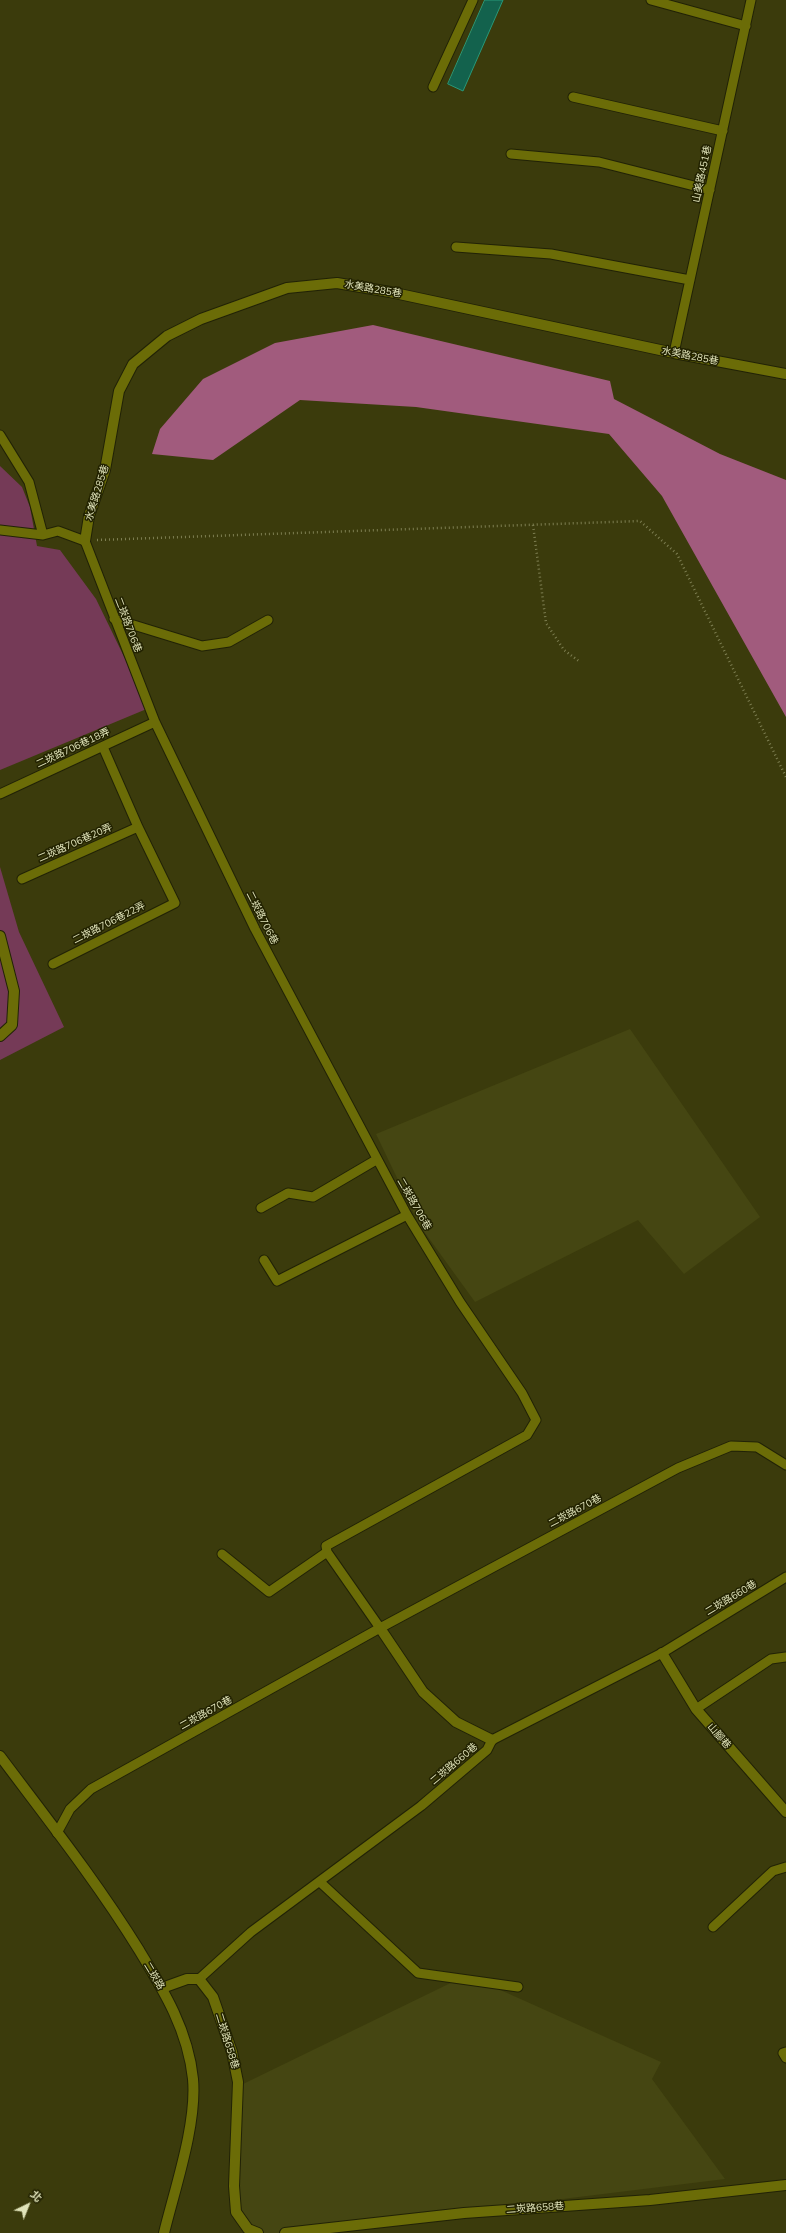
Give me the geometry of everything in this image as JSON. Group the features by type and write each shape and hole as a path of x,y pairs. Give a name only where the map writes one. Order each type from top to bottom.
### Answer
{"street":[{"name":"水美路285巷","path":"85,541 89,516 105,470 119,391 133,364 167,336 201,319 286,288 337,282 674,353 786,374"},
{"path":"0,936 14,991 12,1025 0,1036"},
{"path":"380,1628 423,1692 456,1722 492,1740"},
{"name":"山腳巷","path":"662,1653 696,1709 786,1812"},
{"name":"二崁路","path":"0,1756 110,1904 162,1988 177,2016 189,2052 193,2080 192,2118 164,2233"},
{"path":"162,1988 187,1979 199,1979"},
{"name":"二崁路658巷","path":"199,1979 213,1997 232,2052 238,2082 234,2186 236,2212 248,2229 258,2233"},
{"name":"二崁路658巷","path":"285,2233 464,2213 650,2200 786,2185"}],"lane":[{"path":"433,87 473,0"},
{"path":"651,0 746,26"},
{"name":"山美路451巷","path":"674,353 751,0"},
{"path":"573,97 723,131"},
{"path":"511,154 598,162 710,190"},
{"path":"456,247 551,254 690,280"},
{"path":"0,435 29,482 43,535"},
{"path":"0,530 43,535 58,531 85,541"},
{"name":"二崁路706巷","path":"85,541 154,722 255,929 376,1160 407,1215 460,1302 522,1393 536,1420 527,1435 326,1546 327,1552"},
{"path":"114,619 202,646 229,642 268,620"},
{"name":"二崁路706巷18弄","path":"0,794 154,722"},
{"path":"102,747 138,827"},
{"name":"二崁路706巷20弄","path":"22,879 138,827"},
{"name":"二崁路706巷22弄","path":"53,964 175,903 138,827"},
{"path":"261,1208 288,1193 313,1198 376,1160"},
{"path":"264,1260 278,1281 407,1215"},
{"name":"二崁路670巷","path":"57,1832 70,1809 91,1789 380,1628 678,1468 731,1446 757,1447 786,1465"},
{"path":"222,1554 269,1592 327,1552 380,1628"},
{"name":"二崁路660巷","path":"199,1979 251,1932 421,1806 487,1750 492,1740 662,1653 786,1577"},
{"path":"696,1709 772,1659 786,1657"},
{"path":"713,1926 773,1871 786,1867"},
{"path":"320,1882 418,1973 518,1987"},
{"path":"786,2052 783,2053 786,2058"}],"path":[{"path":"85,541 640,521 677,554 786,777"},
{"path":"533,525 546,623 564,650 580,662"}],"shaded area":[{"path":"373,325 610,381 614,399 720,454 786,480 786,717 662,496 609,434 416,407 300,400 213,460 152,454 160,429 203,379 275,343"},
{"path":"0,466 22,487 30,507 37,546 60,550 96,599 149,708 0,770"},
{"path":"0,867 19,932 64,1027 0,1060"},
{"path":"630,1029 760,1217 684,1274 638,1220 475,1302 420,1226 376,1134"},
{"path":"467,1975 661,2062 652,2079 725,2179 286,2233 253,2233 241,2221 233,2152 241,2085"}],"building":[{"path":"485,0 503,0 463,91 448,84"}]}
